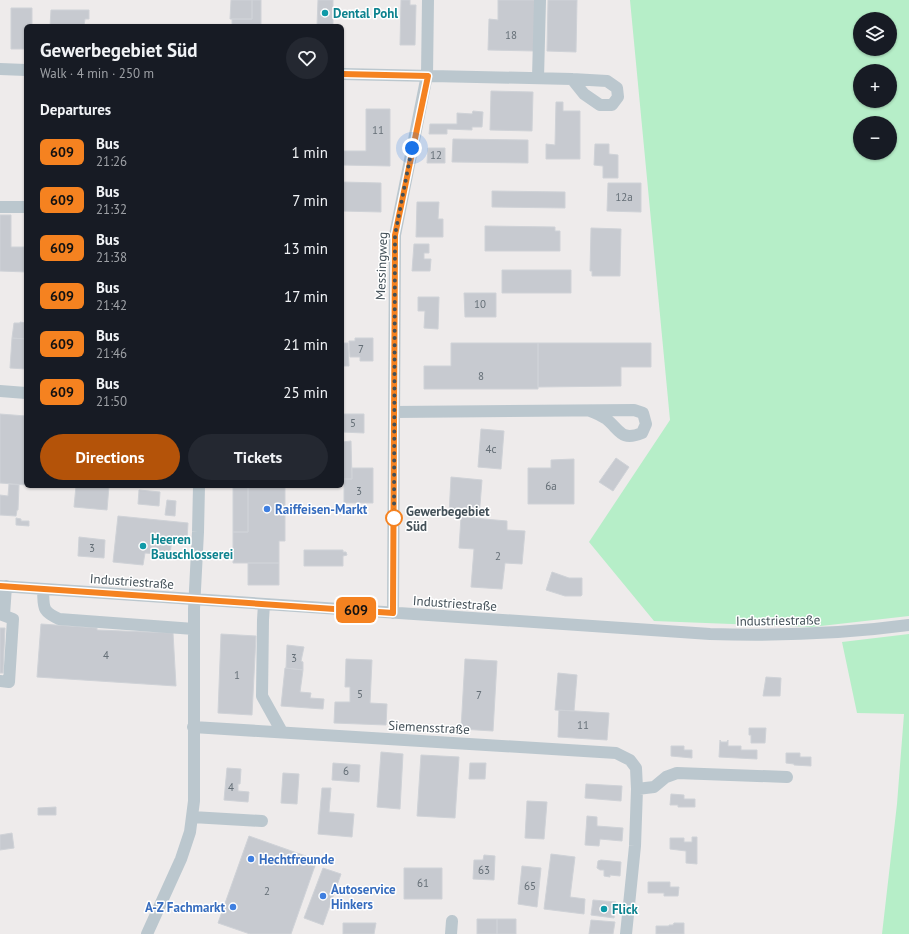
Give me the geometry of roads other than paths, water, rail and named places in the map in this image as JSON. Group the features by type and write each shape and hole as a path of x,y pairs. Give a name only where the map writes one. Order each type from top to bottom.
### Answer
{"street":[{"name":"Messingweg","path":"393,613 395,235 428,76 428,0"},
{"path":"538,78 540,0"},
{"path":"0,70 24,70"},
{"path":"344,74 572,79"},
{"path":"0,207 24,207"},
{"path":"0,391 24,393"},
{"path":"394,412 590,411"},
{"path":"147,934 181,859 190,832 194,801 194,599 199,488"},
{"path":"0,681 9,682 13,619 2,614 3,586"},
{"name":"Industriestraße","path":"3,586 718,635 812,635 874,630 909,625"},
{"path":"43,588 44,607 48,614 59,619 194,628"},
{"path":"264,604 262,696 282,732"},
{"name":"Siemensstraße","path":"193,727 616,753 630,760 636,768 637,789 635,846 626,934"},
{"path":"637,789 654,787 666,777 677,773 786,777"},
{"path":"192,817 262,821"},
{"path":"451,934 452,921"}],"place":[{"name":"Dental Pohl","path":"325,13"},
{"name":"Raiffeisen-Markt","path":"267,509"},
{"name":"Gewerbegebiet Süd","path":"394,518"},
{"name":"Heeren Bauschlosserei","path":"143,546"},
{"name":"Hechtfreunde","path":"251,859"},
{"name":"Autoservice Hinkers","path":"323,896"},
{"name":"A-Z Fachmarkt","path":"233,907"},
{"name":"Flick","path":"604,909"}]}
